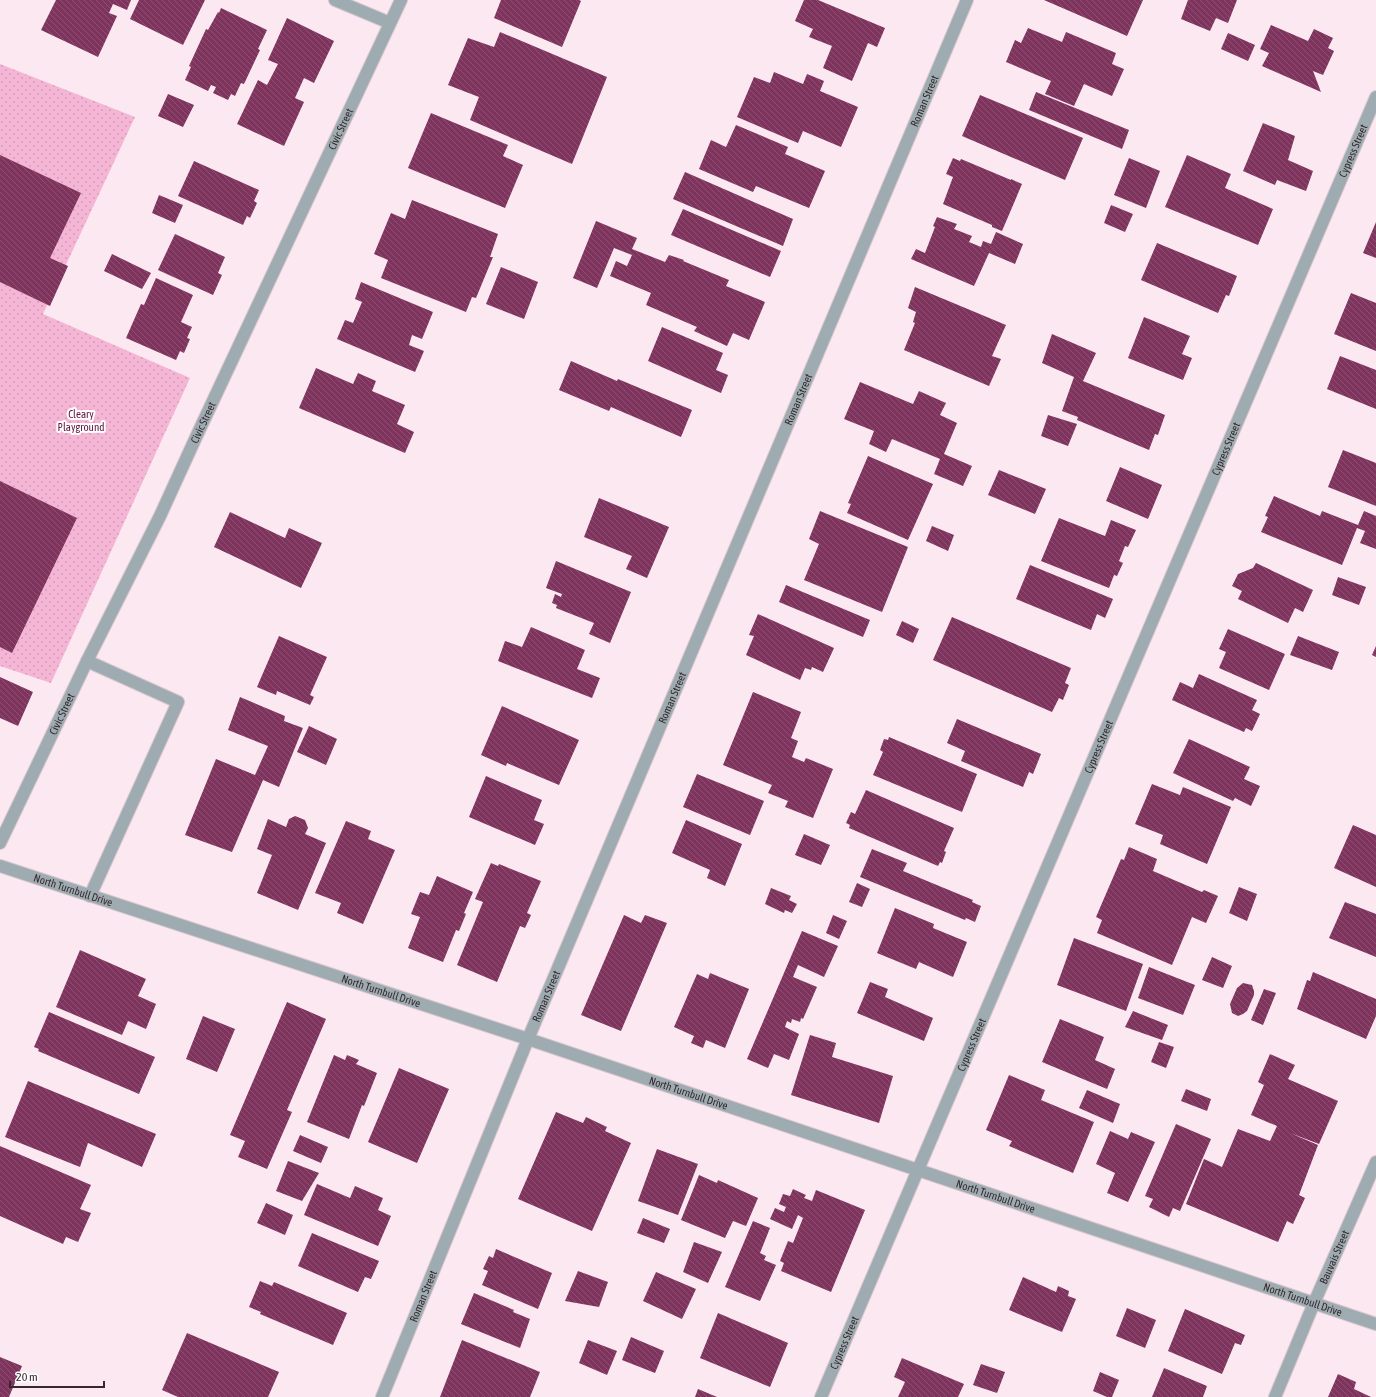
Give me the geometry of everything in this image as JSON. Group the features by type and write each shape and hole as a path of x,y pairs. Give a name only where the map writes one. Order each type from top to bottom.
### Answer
{"street":[{"path":"335,0 390,23"},
{"name":"Civic Street","path":"0,843 87,661 160,516 196,434 401,0"},
{"name":"Roman Street","path":"382,1397 528,1039 966,0"},
{"name":"Cypress Street","path":"821,1397 1376,97"},
{"path":"87,661 178,702 90,896"},
{"name":"North Turnbull Drive","path":"0,866 528,1039 1376,1324"},
{"name":"Bauvais Street","path":"1274,1397 1376,1162"}],"green space":[{"name":"Cleary Playground","path":"0,64 135,117 43,314 190,378 51,683 0,666"}],"building":[{"path":"56,0 131,0 127,10 113,4 109,13 117,16 98,57 41,30"},
{"path":"139,0 205,0 183,45 130,19"},
{"path":"501,0 581,1 562,47 494,18"},
{"path":"804,0 818,0 885,28 877,47 868,43 852,81 823,68 832,46 809,37 813,29 795,21"},
{"path":"1044,0 1143,0 1127,36"},
{"path":"1188,0 1237,0 1228,23 1216,18 1210,31 1181,19"},
{"path":"221,8 267,30 258,49 260,50 244,84 241,83 235,96 231,94 228,100 213,93 216,87 211,85 208,91 185,80 191,67 189,66 206,29 208,30"},
{"path":"287,18 334,41 314,83 304,78 295,98 304,102 284,146 237,124 258,80 267,85 278,64 268,60"},
{"path":"1271,25 1308,41 1314,29 1333,38 1328,48 1334,51 1323,75 1313,71 1321,92 1262,66 1269,53 1260,49"},
{"path":"1028,28 1062,42 1066,32 1116,53 1112,64 1124,69 1112,96 1084,84 1074,106 1045,94 1051,81 1006,62 1015,40 1021,43"},
{"path":"500,32 607,77 572,164 470,120 479,97 448,85 468,38 494,47"},
{"path":"1228,33 1255,45 1248,61 1221,49"},
{"path":"774,72 803,84 807,74 824,81 820,91 858,107 841,147 803,131 798,143 737,117 754,77 770,83"},
{"path":"1036,92 1129,130 1122,149 1029,110"},
{"path":"168,94 194,105 183,127 158,116"},
{"path":"980,95 1083,138 1065,180 962,136"},
{"path":"431,113 508,145 503,156 523,165 505,208 408,168"},
{"path":"1263,123 1295,136 1288,160 1313,171 1306,191 1277,180 1275,185 1243,171"},
{"path":"736,125 788,147 785,154 825,171 809,208 756,186 753,192 699,169 711,140 726,147"},
{"path":"0,155 81,193 50,258 68,266 50,306 0,282"},
{"path":"1187,155 1231,174 1225,188 1273,209 1258,245 1165,207"},
{"path":"953,158 960,161 961,159 1022,184 1002,231 992,227 992,225 943,204 953,177 946,174"},
{"path":"1129,158 1160,171 1146,208 1114,195"},
{"path":"194,161 259,190 254,201 257,203 250,218 247,216 243,225 178,196"},
{"path":"685,172 793,219 783,246 673,199"},
{"path":"159,195 183,205 175,223 152,213"},
{"path":"412,200 498,234 490,257 493,257 476,298 472,297 466,312 381,278 388,260 374,254 391,213 405,219"},
{"path":"1111,205 1133,214 1125,232 1104,223"},
{"path":"683,209 781,251 770,277 671,235"},
{"path":"937,217 957,224 954,229 972,236 969,242 981,247 983,241 991,244 996,232 1023,244 1015,264 989,253 974,286 911,259 916,249 925,253 935,227 933,226"},
{"path":"596,221 637,238 632,249 665,262 669,255 684,260 683,261 729,280 726,286 765,302 749,340 733,333 727,346 694,331 697,327 646,305 651,293 610,276 616,261 627,266 632,255 614,248 597,288 573,278"},
{"path":"1376,222 1376,258 1363,253"},
{"path":"175,234 225,257 218,273 222,275 213,295 158,270"},
{"path":"1157,243 1237,276 1229,296 1226,295 1218,313 1141,280"},
{"path":"112,254 151,273 142,289 104,271"},
{"path":"501,267 538,282 524,319 486,304"},
{"path":"156,278 193,295 181,322 192,327 187,338 190,339 184,353 180,351 176,360 126,338 141,304 144,305"},
{"path":"361,282 433,312 422,339 412,335 409,345 424,351 415,372 337,339 345,320 353,323 362,302 355,299"},
{"path":"915,287 1006,325 992,356 1001,359 989,386 904,350 915,323 913,322 916,312 908,308"},
{"path":"1351,293 1376,303 1376,351 1334,334"},
{"path":"1144,317 1190,336 1182,354 1192,358 1183,380 1128,358"},
{"path":"662,327 723,353 716,370 728,375 721,393 648,361"},
{"path":"1052,334 1096,353 1083,381 1165,415 1158,435 1155,434 1149,450 1077,420 1078,417 1062,411 1074,377 1042,363"},
{"path":"1340,356 1376,370 1376,409 1327,389"},
{"path":"571,361 617,381 618,379 692,410 681,437 611,407 609,411 559,390"},
{"path":"316,368 353,384 358,373 376,381 372,391 405,405 397,424 414,432 405,453 299,408"},
{"path":"860,382 913,404 919,391 946,403 940,415 957,423 944,454 972,466 963,486 934,474 940,459 892,439 886,452 869,444 874,431 844,419"},
{"path":"1048,415 1077,424 1068,446 1041,436"},
{"path":"1343,450 1376,463 1376,506 1328,487"},
{"path":"868,456 933,484 908,540 847,513 851,504 848,503"},
{"path":"1120,467 1162,485 1148,519 1106,501"},
{"path":"999,470 1046,489 1035,514 988,495"},
{"path":"0,481 77,518 12,653 0,647"},
{"path":"1274,496 1320,516 1322,511 1358,525 1364,511 1376,516 1376,549 1360,543 1365,531 1357,528 1342,565 1261,532 1268,517 1265,516"},
{"path":"599,498 669,527 647,578 626,569 632,556 584,537"},
{"path":"820,511 908,547 882,612 804,580 819,544 809,539"},
{"path":"230,512 285,538 289,528 322,543 301,588 214,547"},
{"path":"1059,518 1105,536 1111,520 1136,530 1128,547 1125,546 1119,561 1123,563 1117,576 1114,575 1109,588 1041,561"},
{"path":"932,526 954,535 948,551 926,541"},
{"path":"556,561 631,592 610,643 589,634 594,623 556,608 557,605 552,603 555,594 561,597 562,594 546,588"},
{"path":"1256,563 1313,590 1303,612 1295,608 1288,623 1238,599 1242,591 1232,586 1238,574 1253,568"},
{"path":"1030,565 1113,599 1105,618 1097,614 1091,630 1016,599"},
{"path":"1338,577 1366,587 1359,605 1332,595"},
{"path":"786,585 870,620 863,637 779,602"},
{"path":"758,614 834,648 823,672 812,667 811,670 805,668 800,680 746,655 754,636 749,635"},
{"path":"952,617 1071,668 1065,683 1069,685 1063,700 1059,698 1052,712 933,660"},
{"path":"902,621 919,629 913,643 896,635"},
{"path":"531,627 585,650 577,669 600,678 592,698 498,661 505,641 522,647"},
{"path":"1228,629 1285,654 1269,690 1219,668 1226,652 1219,649"},
{"path":"279,636 327,657 310,695 314,697 310,705 277,691 276,695 257,687"},
{"path":"1298,636 1339,652 1332,670 1290,655"},
{"path":"1376,646 1376,657 1372,655"},
{"path":"1199,674 1257,700 1252,710 1260,714 1252,731 1246,728 1244,732 1172,700 1180,682 1193,688"},
{"path":"0,677 33,692 18,726 0,718"},
{"path":"753,692 801,712 791,738 798,741 792,757 804,762 806,758 833,769 813,818 785,807 788,801 768,793 772,785 723,765"},
{"path":"240,697 285,716 284,721 303,728 279,787 263,780 232,852 185,835 216,759 255,775 268,746 228,730"},
{"path":"502,706 579,740 559,785 507,763 506,766 481,755"},
{"path":"957,719 1041,754 1033,774 1029,772 1023,787 961,761 965,751 947,743"},
{"path":"309,726 337,739 326,765 297,752"},
{"path":"889,737 977,774 962,812 873,775 883,752 880,750 884,739 888,740"},
{"path":"1189,739 1250,767 1244,779 1260,786 1251,806 1235,798 1233,801 1173,773"},
{"path":"697,774 764,801 750,835 683,807"},
{"path":"486,776 542,800 534,820 544,824 535,845 469,817"},
{"path":"1152,784 1180,795 1183,787 1231,807 1207,864 1160,844 1163,835 1135,824"},
{"path":"866,790 954,828 944,851 946,852 942,863 940,862 938,866 849,828 850,825 846,823 851,812 855,814"},
{"path":"295,816 305,820 308,828 305,834 326,843 298,910 257,893 272,855 257,849 268,819 286,827 289,819"},
{"path":"686,820 742,844 725,886 707,878 710,870 672,853"},
{"path":"346,821 371,831 368,839 395,850 363,924 337,913 341,903 315,893"},
{"path":"1353,825 1376,835 1376,887 1334,868"},
{"path":"804,834 830,845 821,865 795,855"},
{"path":"1129,847 1157,859 1153,871 1202,892 1204,890 1218,896 1206,923 1192,917 1172,965 1097,933 1102,920 1096,917 1121,859 1124,860"},
{"path":"872,849 907,863 903,871 973,900 972,902 981,906 975,922 966,918 965,920 860,877"},
{"path":"491,863 498,866 499,864 541,881 527,913 531,915 525,928 520,926 497,982 457,965 483,902 475,899"},
{"path":"437,876 473,892 464,913 466,914 459,931 456,930 443,962 408,948 420,917 411,914 420,892 429,895"},
{"path":"857,883 870,889 862,907 849,902"},
{"path":"1239,887 1257,894 1247,921 1229,913"},
{"path":"771,888 791,896 789,900 797,904 792,913 785,910 784,913 765,904"},
{"path":"1345,902 1376,914 1376,957 1329,938"},
{"path":"895,908 934,924 933,928 967,942 953,977 919,962 916,969 877,953"},
{"path":"624,915 641,923 645,915 667,923 621,1031 581,1015"},
{"path":"833,915 847,921 839,939 826,933"},
{"path":"802,931 838,946 824,977 798,965 793,977 817,987 803,1019 801,1018 800,1022 792,1019 791,1023 787,1021 785,1027 799,1034 789,1060 774,1054 768,1068 747,1059"},
{"path":"1074,938 1143,964 1126,1011 1057,985"},
{"path":"80,950 146,979 138,996 156,1004 146,1029 128,1021 122,1035 56,1007"},
{"path":"1212,957 1232,966 1223,988 1202,980"},
{"path":"1149,967 1195,985 1183,1015 1138,998"},
{"path":"1313,972 1376,999 1376,1016 1366,1039 1297,1009 1307,980 1310,981"},
{"path":"710,973 749,989 725,1048 706,1040 703,1048 691,1043 694,1036 674,1027 697,974 708,979"},
{"path":"870,982 888,989 885,997 933,1018 924,1041 857,1013"},
{"path":"1243,983 1252,985 1254,995 1247,1011 1238,1016 1232,1013 1230,1004 1237,988"},
{"path":"1264,989 1276,993 1263,1025 1251,1020"},
{"path":"287,1002 326,1019 287,1110 292,1112 267,1169 238,1157 245,1141 230,1135"},
{"path":"1133,1011 1168,1025 1162,1040 1125,1027"},
{"path":"49,1012 155,1057 139,1094 38,1051 39,1049 34,1047"},
{"path":"203,1016 235,1029 217,1072 186,1059"},
{"path":"1060,1019 1104,1037 1095,1060 1115,1069 1107,1089 1042,1062"},
{"path":"810,1035 836,1043 832,1057 893,1076 879,1123 791,1095"},
{"path":"1159,1042 1174,1047 1166,1068 1151,1062"},
{"path":"1270,1054 1295,1065 1288,1079 1338,1101 1319,1144 1290,1133 1318,1145 1299,1195 1305,1198 1293,1224 1287,1221 1278,1242 1186,1204 1204,1159 1222,1167 1238,1129 1270,1141 1277,1126 1251,1115 1264,1085 1258,1082"},
{"path":"334,1055 345,1060 347,1055 359,1060 356,1064 377,1073 364,1106 362,1105 349,1139 307,1122"},
{"path":"399,1068 449,1089 417,1163 368,1142"},
{"path":"1009,1075 1045,1090 1041,1100 1094,1122 1073,1173 1009,1146 1012,1141 986,1130"},
{"path":"28,1081 156,1134 142,1167 88,1143 80,1167 5,1137"},
{"path":"1186,1089 1211,1099 1207,1111 1181,1101"},
{"path":"1087,1090 1120,1104 1113,1123 1079,1108"},
{"path":"556,1112 583,1123 586,1117 607,1127 605,1131 631,1143 592,1231 518,1199"},
{"path":"1176,1124 1211,1139 1180,1211 1173,1208 1169,1217 1149,1207 1153,1199 1145,1196"},
{"path":"1110,1131 1128,1139 1131,1132 1155,1142 1128,1202 1107,1193 1115,1173 1096,1164"},
{"path":"300,1135 328,1147 321,1163 293,1151"},
{"path":"0,1146 91,1185 80,1209 91,1213 78,1242 66,1237 63,1244 0,1216"},
{"path":"657,1149 698,1164 678,1215 638,1201"},
{"path":"288,1161 319,1173 302,1201 276,1191"},
{"path":"699,1175 717,1183 718,1180 758,1198 746,1226 733,1221 725,1238 681,1220"},
{"path":"317,1184 350,1198 355,1186 383,1198 378,1210 391,1216 378,1246 304,1215"},
{"path":"793,1189 806,1195 804,1198 812,1201 816,1190 865,1210 831,1292 781,1271 784,1263 780,1261 788,1241 793,1243 803,1218 798,1215 792,1229 770,1219 775,1208 784,1212 786,1207 779,1204 783,1194 790,1196"},
{"path":"266,1203 293,1215 285,1235 257,1223"},
{"path":"643,1218 670,1229 664,1243 637,1233"},
{"path":"753,1221 770,1228 760,1253 766,1256 764,1260 776,1265 760,1301 725,1287"},
{"path":"312,1233 379,1261 371,1279 365,1277 358,1292 298,1266"},
{"path":"694,1242 722,1252 708,1283 683,1272"},
{"path":"496,1249 552,1273 538,1309 482,1285 488,1271 483,1269 489,1256 493,1258"},
{"path":"578,1271 608,1282 599,1307 565,1301"},
{"path":"656,1272 696,1289 682,1319 643,1301"},
{"path":"1023,1277 1056,1292 1058,1286 1069,1291 1068,1296 1076,1299 1062,1332 1009,1310"},
{"path":"260,1281 272,1286 274,1282 347,1313 333,1345 260,1314 261,1312 249,1307"},
{"path":"474,1293 514,1310 513,1312 530,1319 520,1348 461,1324"},
{"path":"1127,1308 1156,1320 1145,1348 1116,1336"},
{"path":"1185,1309 1245,1335 1241,1345 1235,1343 1222,1374 1168,1351"},
{"path":"718,1313 788,1343 770,1387 700,1358"},
{"path":"187,1333 279,1372 268,1397 178,1397 162,1390"},
{"path":"631,1337 664,1351 655,1373 622,1360"},
{"path":"462,1340 540,1372 530,1397 440,1397"},
{"path":"588,1340 617,1351 607,1375 579,1363"},
{"path":"0,1357 22,1366 9,1397 0,1397"},
{"path":"902,1358 964,1384 958,1397 898,1397 905,1382 894,1377"},
{"path":"981,1364 1005,1372 997,1393 973,1385"},
{"path":"1164,1368 1207,1386 1203,1397 1152,1397"},
{"path":"1100,1372 1119,1380 1112,1397 1107,1397 1093,1391"},
{"path":"1338,1374 1356,1382 1354,1389 1371,1397 1328,1397"},
{"path":"698,1389 717,1397 695,1397"}]}
